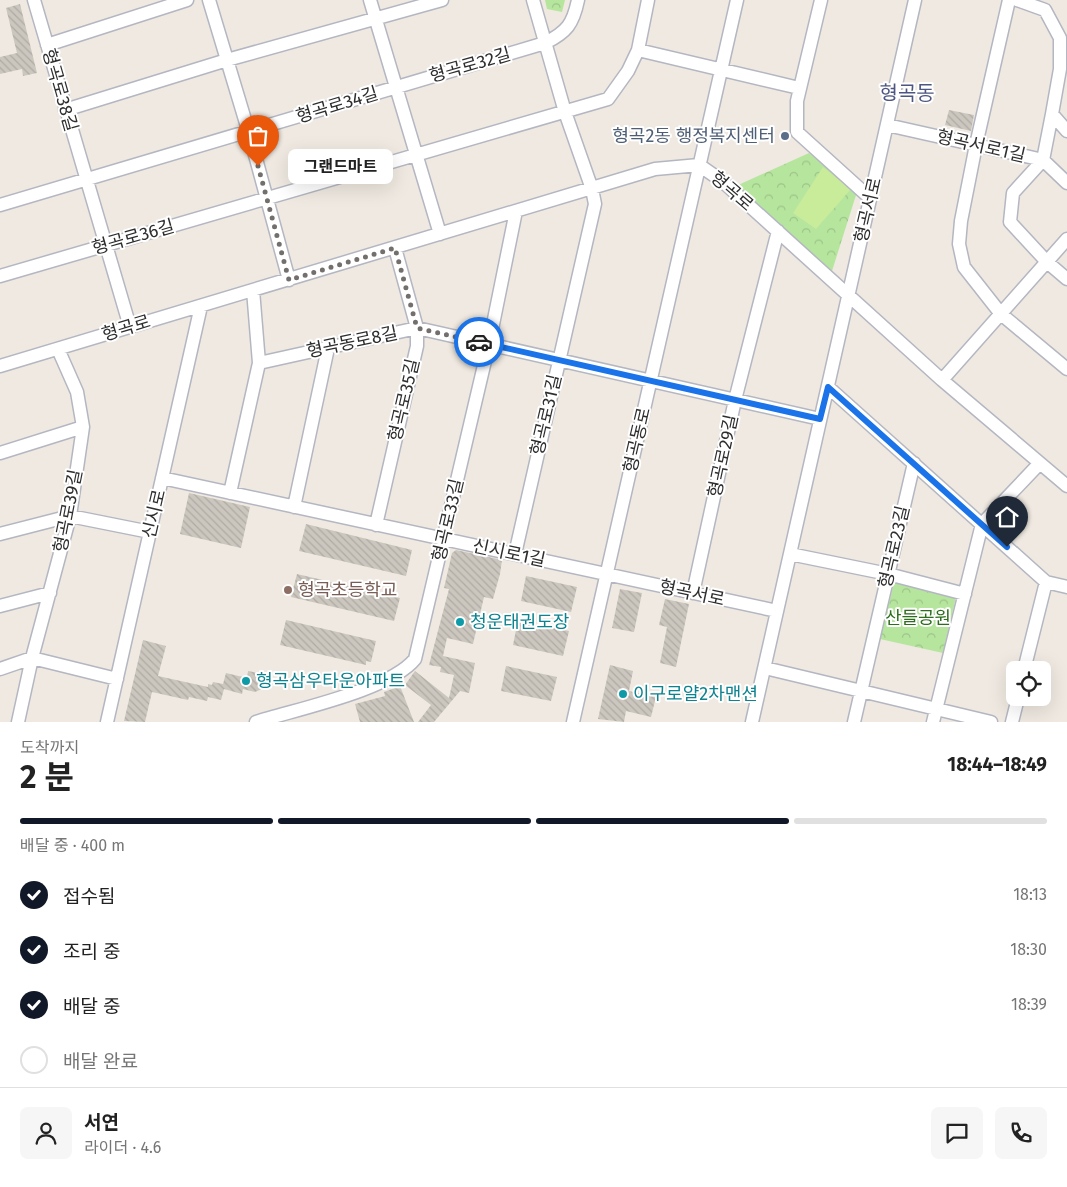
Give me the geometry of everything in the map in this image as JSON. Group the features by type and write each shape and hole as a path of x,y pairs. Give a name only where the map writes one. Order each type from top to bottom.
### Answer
{"street":[{"name":"형곡로38길","path":"34,0 130,327"},
{"path":"47,45 187,0"},
{"path":"209,0 249,133 289,280"},
{"name":"형곡로34길","path":"370,0 440,234"},
{"path":"65,110 227,60 376,20 442,0"},
{"path":"533,0 565,112 592,189"},
{"name":"형곡로32길","path":"396,87 545,43 562,34 574,18 578,0"},
{"path":"266,198 417,156 608,99 628,71 638,50 648,0"},
{"name":"형곡동로","path":"573,722 737,0"},
{"path":"821,0 796,101 797,132 870,198"},
{"name":"형곡서로","path":"752,722 915,0"},
{"path":"1009,0 976,145 961,221 959,244 964,267 1001,314 1067,369"},
{"path":"1017,0 1046,10 1060,38 1060,69 1043,160 1013,193 1010,222 1047,262 1067,279"},
{"path":"638,50 799,88"},
{"name":"형곡로34길","path":"249,133 396,87"},
{"path":"1052,114 1067,131"},
{"name":"형곡서로1길","path":"887,125 1043,160 1067,183"},
{"path":"0,205 249,133"},
{"name":"형곡로","path":"0,366 656,169 699,165 722,181 942,380 1067,486"},
{"name":"형곡로31길","path":"515,554 595,204 592,189"},
{"name":"형곡로36길","path":"0,276 266,198"},
{"name":"형곡로33길","path":"256,722 381,684 408,668 415,659 489,344 516,211"},
{"name":"형곡로29길","path":"693,593 735,400 778,231"},
{"path":"942,380 1067,239"},
{"name":"형곡로35길","path":"376,524 417,346 417,328 395,248"},
{"path":"230,493 259,363 253,290"},
{"name":"신시로","path":"107,722 201,306"},
{"name":"형곡동로8길","path":"259,363 417,328 650,381"},
{"path":"294,507 328,348"},
{"name":"형곡로39길","path":"18,722 32,658 70,516 82,428 78,392 58,349"},
{"path":"650,381 820,419"},
{"path":"828,387 1046,582 1067,587"},
{"path":"0,452 82,428"},
{"name":"형곡로23길","path":"854,722 914,463"},
{"path":"935,716 982,524 1039,464"},
{"name":"신시로1길","path":"162,478 606,574"},
{"path":"0,534 70,516 150,532"},
{"path":"790,554 888,574 965,594"},
{"name":"형곡서로","path":"606,574 777,611"},
{"path":"1026,661 1046,582"},
{"path":"0,606 50,593"},
{"path":"0,669 32,658 117,679"},
{"path":"765,668 862,690 935,716 991,722"},
{"path":"1012,722 1016,706"}],"green space":[{"path":"545,0 565,0 562,12 547,9"},
{"path":"809,153 857,192 832,271 736,186"},
{"path":"823,167 851,189 816,229 793,213"},
{"name":"산들공원","path":"894,583 956,597 943,653 880,639"}],"building":[{"path":"20,4 37,73 23,76 22,69 0,74 0,57 17,53 6,8"},
{"path":"949,110 974,115 971,131 945,125"},
{"path":"189,493 250,507 241,548 180,534"},
{"path":"306,524 412,550 406,576 299,551"},
{"path":"456,550 502,560 500,574 493,599 484,597 473,644 447,638 443,656 475,663 469,693 460,691 434,722 418,722 431,705 405,685 415,671 449,698 454,675 440,672 441,667 429,665 449,589 444,588 452,553"},
{"path":"297,574 400,598 394,621 291,597"},
{"path":"526,576 577,587 571,612 521,601"},
{"path":"620,589 642,593 634,632 612,628"},
{"path":"665,599 689,604 676,667 660,663 667,627 659,625"},
{"path":"286,620 376,641 371,662 366,661 366,665 280,645"},
{"path":"518,620 569,631 563,656 513,645"},
{"name":"형곡삼우타운아파트","path":"143,640 166,646 158,676 208,687 208,684 212,685 213,682 223,684 226,673 247,678 248,671 269,675 266,687 255,692 243,689 242,694 224,689 221,700 208,697 207,701 189,697 188,700 152,692 145,722 124,721"},
{"name":"이구로얄2차맨션","path":"610,665 633,671 629,691 656,697 651,717 626,711 624,722 598,719"},
{"path":"506,666 557,677 551,701 501,691"},
{"path":"400,686 414,722 360,722 355,704 385,696 384,692"}],"way so far":[{"path":"258,166 289,280 395,248 417,328 479,342"}],"place":[{"name":"형곡2동 행정복지센터","path":"785,136"},
{"name":"그랜드마트","path":"258,166"},
{"name":"형곡초등학교","path":"288,590"},
{"name":"청운태권도장","path":"460,622"},
{"name":"형곡삼우타운아파트","path":"246,681"},
{"name":"이구로얄2차맨션","path":"623,694"}],"district":[{"name":"형곡동","path":"907,93"}],"route":[{"path":"479,342 820,419 828,387 1007,547"}]}
